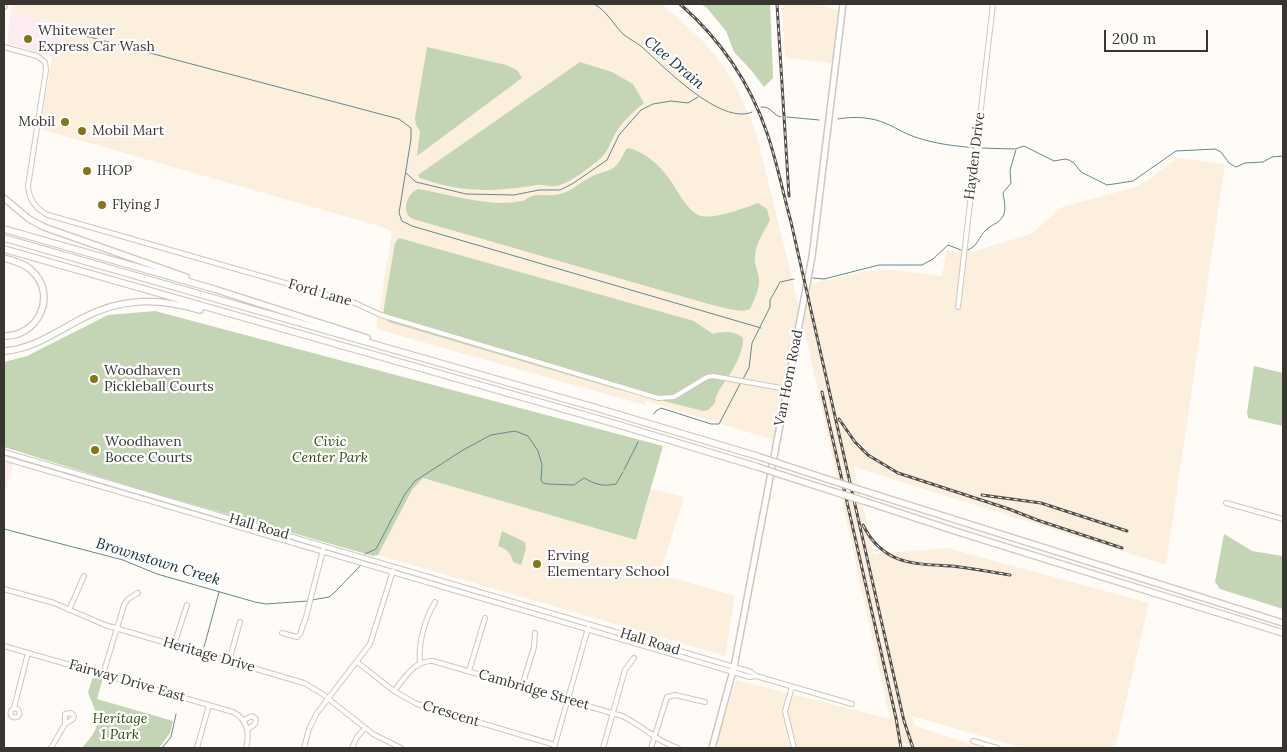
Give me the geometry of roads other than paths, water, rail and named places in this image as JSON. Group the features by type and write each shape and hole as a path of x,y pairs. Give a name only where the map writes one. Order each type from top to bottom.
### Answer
{"highway":[{"path":"4,198 29,219 49,229 207,284 214,289"},
{"path":"4,229 214,289 364,337 382,346"},
{"path":"4,238 600,409 760,457 1283,623"},
{"path":"4,249 597,418 1283,633"},
{"path":"4,258 32,270 41,283 44,296 41,314 34,325 22,333 4,336"},
{"path":"4,351 30,346 88,315 128,302 156,301 222,316 233,315"}],"main road":[{"name":"Van Horn Road","path":"712,748 733,670 815,239 842,4"}],"street":[{"name":"Hayden Drive","path":"958,307 993,4"},
{"name":"Ford Lane","path":"4,47 37,56 45,62 46,66 28,192 37,208 48,215 355,303 381,316 658,398 674,397 713,376 787,389"},
{"name":"Hall Road","path":"4,452 617,632 733,670"},
{"name":"Hall Road","path":"4,458 616,638 733,670 750,672 756,676 852,704"},
{"path":"23,464 25,459"},
{"path":"100,487 102,481"},
{"path":"170,507 171,501"},
{"path":"1226,503 1283,519"},
{"path":"282,633 297,637 300,634 325,546"},
{"path":"304,748 312,721 373,638 394,566"},
{"path":"69,610 84,576"},
{"name":"Heritage Drive","path":"4,589 54,603 116,628 304,683 316,689 365,728 401,748"},
{"path":"103,674 124,605 128,599 138,593"},
{"path":"394,691 420,662 421,640 435,602"},
{"path":"513,607 514,602"},
{"path":"174,645 187,605"},
{"path":"469,671 485,618"},
{"path":"229,661 240,622"},
{"path":"554,747 589,624"},
{"path":"616,638 617,632"},
{"path":"522,686 534,647 535,633"},
{"name":"Fairway Drive East","path":"4,646 233,712 246,724 248,739 246,748"},
{"path":"14,708 28,653"},
{"path":"602,748 625,670 634,658"},
{"name":"Cambridge Street","path":"420,662 433,661 612,713 630,720 668,745 678,748"},
{"name":"Crescent","path":"357,662 394,691 425,707 554,747"},
{"path":"792,687 785,711 794,748"},
{"path":"651,748 666,699 671,695 678,695 705,702"},
{"path":"197,748 208,705"},
{"path":"51,748 65,724"},
{"path":"352,748 357,736 365,728"},
{"path":"973,741 997,748"}],"waterway":[{"name":"Clee Drain","path":"594,4 606,14 623,34 642,47 678,80 709,103 725,111 739,114 752,112"},
{"path":"67,31 399,119 411,128 411,139 399,213 402,221 412,226 761,328"},
{"path":"406,173 416,182 466,194 514,195 539,190 560,190 607,160 619,135 641,110 653,104 671,101 688,103 698,97"},
{"name":"Clee Drain","path":"761,107 768,108 781,117"},
{"name":"Clee Drain","path":"787,117 819,120"},
{"name":"Clee Drain","path":"838,119 856,117 876,120 911,136 945,144 976,148"},
{"name":"Brownstown Creek","path":"979,148 1015,149 1024,146 1054,161 1069,160 1081,172 1107,185 1133,181 1176,151 1215,149 1221,152 1229,163 1236,167 1245,163 1263,162 1272,157 1283,156"},
{"name":"Brownstown Creek","path":"967,250 973,247 984,232 998,222 1004,214 1003,193 1011,183 1010,170 1016,150"},
{"name":"Brownstown Creek","path":"813,278 824,279 879,265 922,265 933,259 948,245 961,250"},
{"name":"Brownstown Creek","path":"743,379 749,368 752,343 770,307 770,300 780,282 794,279"},
{"name":"Brownstown Creek","path":"654,414 661,408 711,424 719,424 741,382"},
{"name":"Brownstown Creek","path":"365,554 376,549 405,494 415,481 463,450 491,435 515,431 528,436 538,451 542,465 541,480 543,483 574,485 584,478 599,484 611,485 616,484 623,472"},
{"name":"Brownstown Creek","path":"624,470 638,442"},
{"name":"Brownstown Creek","path":"4,529 123,560 157,574 255,602 266,604 308,601"},
{"name":"Brownstown Creek","path":"312,600 329,597 360,566"},
{"path":"204,647 219,592"},
{"path":"162,748 171,737 176,714"}],"railway":[{"path":"680,4 721,47 743,79 771,144 791,222 904,721 913,748"},
{"path":"777,4 789,196"},
{"path":"822,392 896,718 901,748"},
{"path":"839,419 855,442 868,455 898,473 1122,548"},
{"path":"982,495 1041,503 1127,531"},
{"path":"863,525 880,548 901,560 1010,575"}],"place":[{"name":"Whitewater Express Car Wash","path":"28,39"},
{"name":"Mobil","path":"65,122"},
{"name":"Mobil Mart","path":"82,131"},
{"name":"IHOP","path":"87,171"},
{"name":"Flying J","path":"102,205"},
{"name":"Woodhaven Pickleball Courts","path":"94,379"},
{"name":"Woodhaven Bocce Courts","path":"95,450"},
{"name":"Erving Elementary School","path":"537,564"}],"park label":[{"name":"Civic Center Park","path":"330,450"},
{"name":"Heritage 1 Park","path":"120,728"}]}
